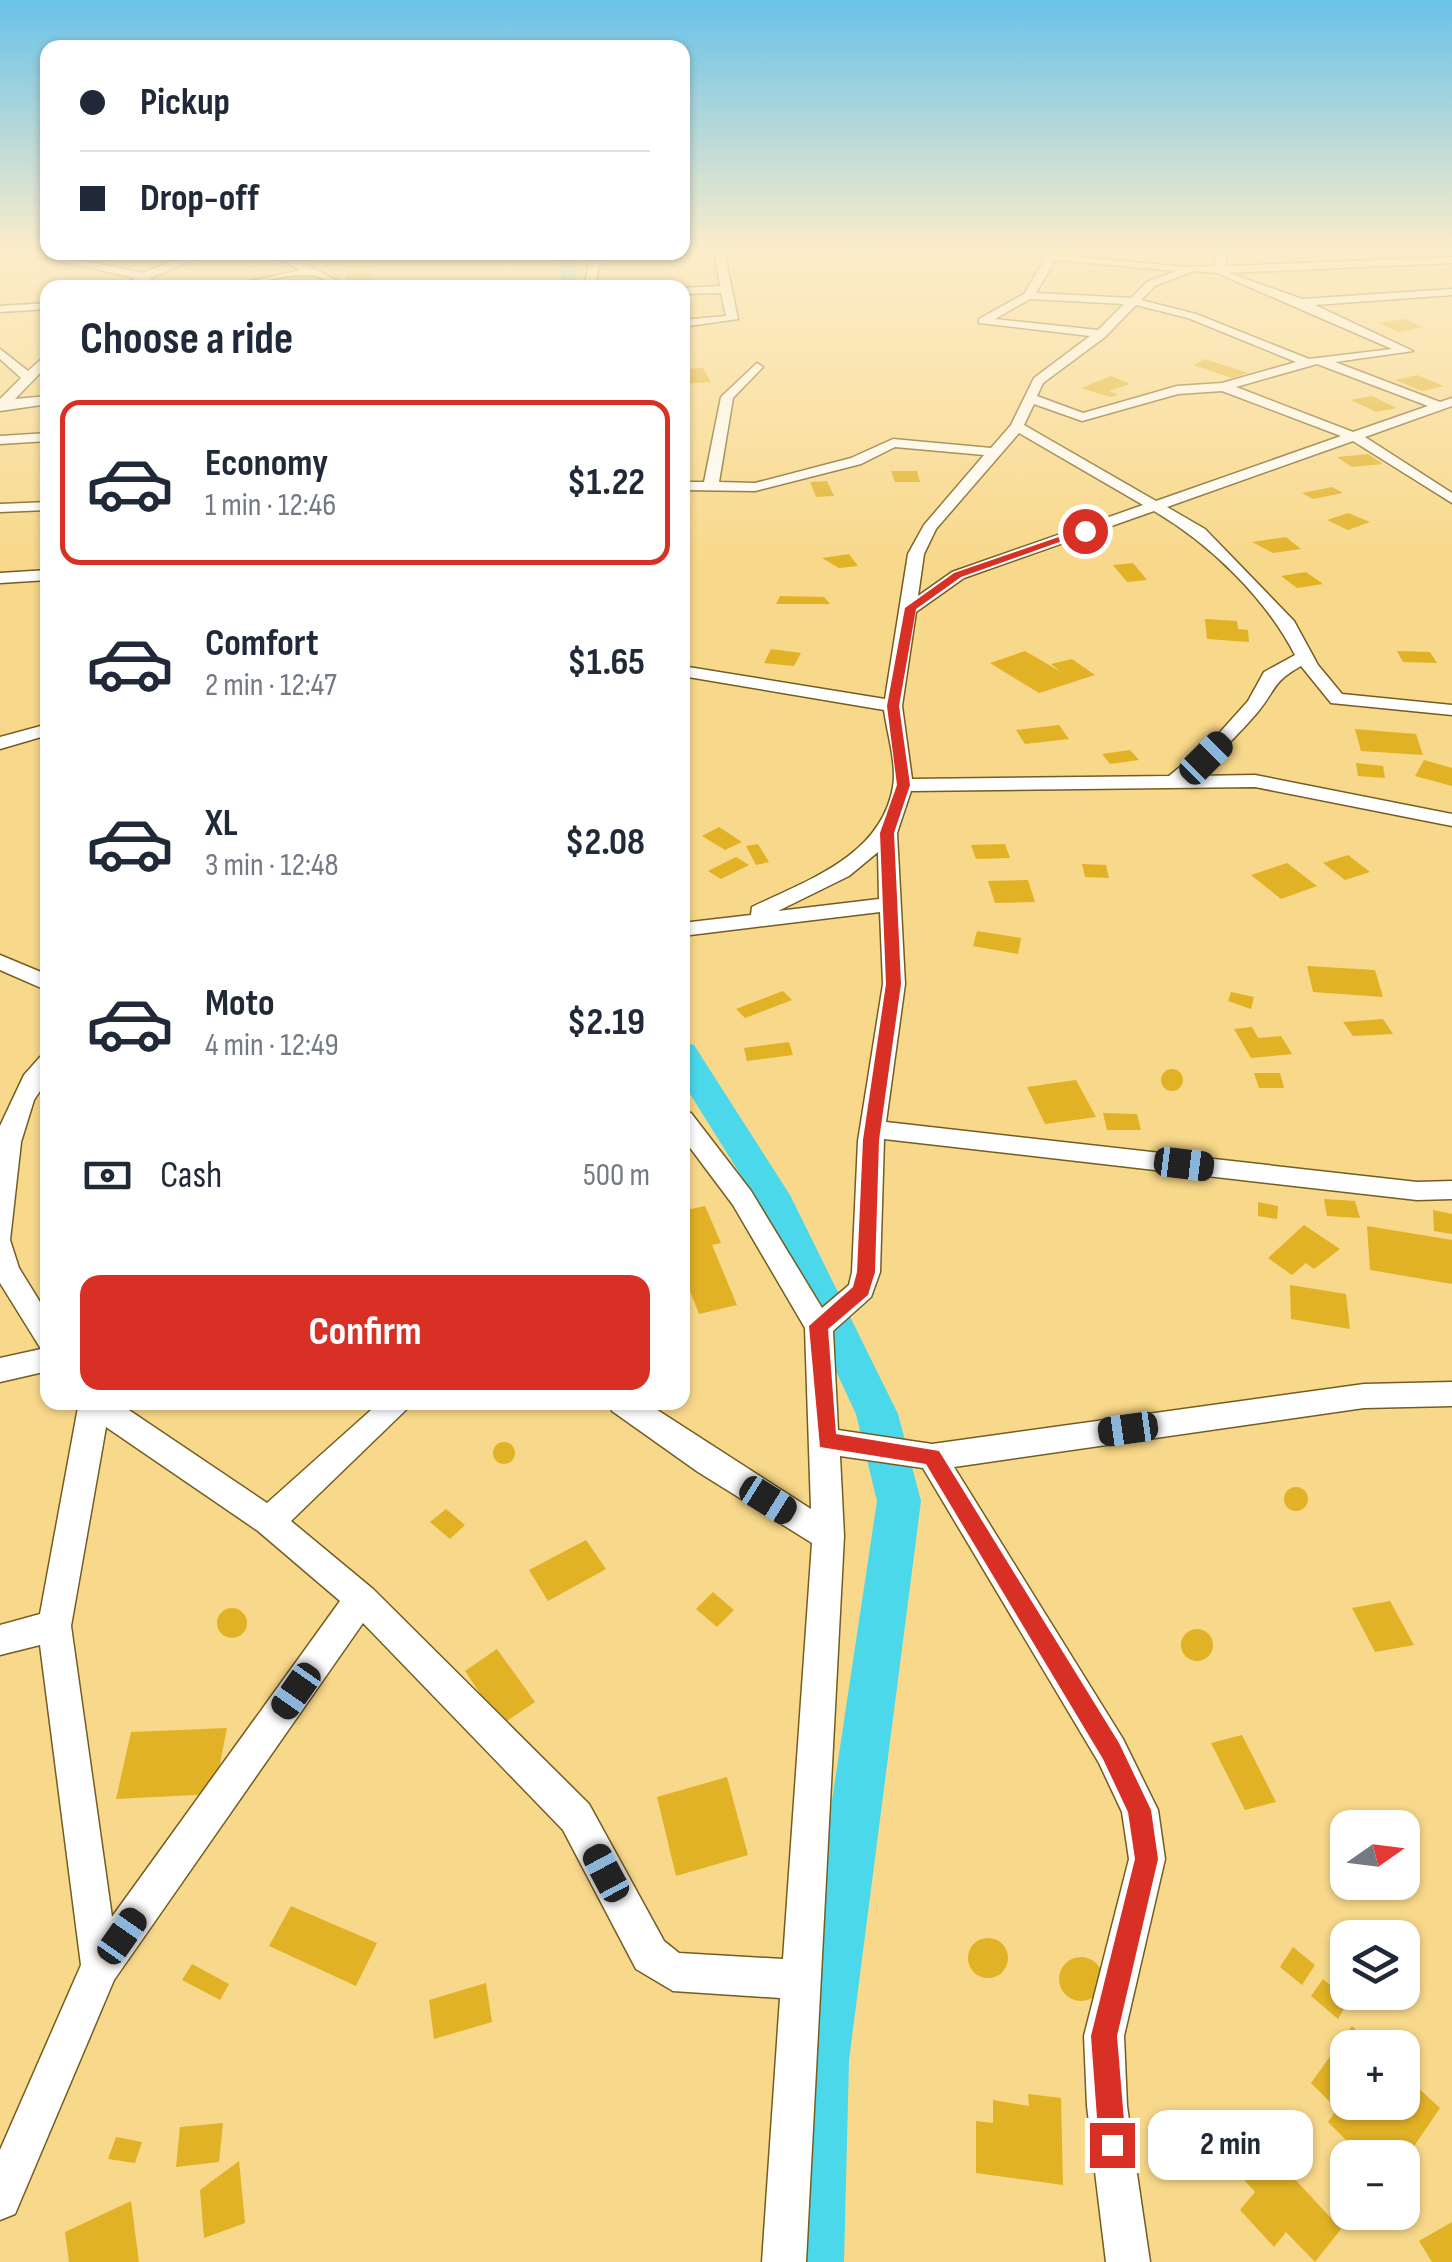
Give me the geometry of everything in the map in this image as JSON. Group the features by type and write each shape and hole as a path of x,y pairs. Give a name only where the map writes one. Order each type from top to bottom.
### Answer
{"street":[{"path":"4,357 26,376"},
{"path":"1022,428 1028,397 1038,380 1070,357"},
{"path":"1302,357 1444,404"},
{"path":"818,1326 861,1290 874,1129 894,984 887,833 903,785 893,706 921,540 997,448 1022,428 1082,417 1177,390 1224,387 1314,361 1356,357"},
{"path":"3,406 40,364"},
{"path":"711,486 726,397 756,367"},
{"path":"1224,387 1356,438 1452,499"},
{"path":"1028,397 1082,417"},
{"path":"3,406 40,401"},
{"path":"911,608 958,575 1444,404"},
{"path":"1022,428 1200,532 1288,625 1310,667 1337,699 1452,710"},
{"path":"0,440 40,437"},
{"path":"690,486 755,487 856,460 893,443 997,448 1049,444"},
{"path":"0,508 40,506"},
{"path":"0,578 40,576"},
{"path":"1174,782 1221,742 1256,703 1270,676 1306,656"},
{"path":"690,672 893,706"},
{"path":"0,743 40,731"},
{"path":"903,785 1255,781 1452,820"},
{"path":"737,923 842,872 887,833"},
{"path":"690,929 890,904"},
{"path":"0,962 40,980"},
{"path":"0,1234 12,1120 28,1085 40,1071"},
{"path":"690,1129 742,1198 818,1326 827,1441 828,1536 784,2262"},
{"path":"874,1129 1416,1191 1452,1190"},
{"path":"0,1247 6,1268 40,1326"},
{"path":"0,1370 40,1362"},
{"path":"827,1441 932,1457 1364,1396 1452,1394"},
{"path":"93,1410 54,1626 100,1966"},
{"path":"103,1410 270,1521 361,1600 576,1817 650,1955 673,1972 801,1980"},
{"path":"270,1521 391,1410"},
{"path":"633,1410 709,1463 828,1536"},
{"path":"932,1457 1111,1751 1140,1810 1146,1859 1104,2036 1108,2106 1128,2262"},
{"path":"0,2199 100,1966 361,1600"},
{"path":"0,1640 54,1626"}],"building":[{"path":"1205,359 1248,373 1232,378 1193,365"},
{"path":"703,368 711,382 690,383 690,369"},
{"path":"1417,375 1444,386 1422,391 1395,380"},
{"path":"1111,376 1130,384 1109,391 1118,395 1110,397 1081,388"},
{"path":"1372,396 1397,408 1376,412 1351,400"},
{"path":"1368,454 1383,464 1352,467 1337,457"},
{"path":"891,471 917,471 920,482 895,482"},
{"path":"827,481 834,496 816,497 810,482"},
{"path":"1332,487 1343,493 1313,499 1302,493"},
{"path":"1348,513 1370,522 1348,530 1327,520"},
{"path":"1286,537 1301,549 1273,553 1252,542"},
{"path":"849,554 858,566 839,568 822,558"},
{"path":"1133,563 1147,580 1127,582 1113,565"},
{"path":"1306,572 1323,584 1297,588 1281,576"},
{"path":"780,596 824,597 830,604 776,604"},
{"path":"1205,619 1237,621 1238,629 1248,630 1249,642 1207,639"},
{"path":"771,649 801,653 794,666 764,663"},
{"path":"1025,651 1061,672 1051,664 1072,659 1095,675 1039,693 990,663"},
{"path":"1397,651 1430,652 1437,663 1403,662"},
{"path":"1059,725 1069,739 1025,744 1016,730"},
{"path":"1355,729 1416,734 1423,755 1361,751"},
{"path":"1130,750 1139,760 1110,764 1102,754"},
{"path":"1424,760 1452,768 1452,786 1415,776"},
{"path":"1356,763 1383,766 1385,778 1358,776"},
{"path":"719,827 742,842 725,850 702,836"},
{"path":"758,844 769,862 756,865 746,846"},
{"path":"1005,844 1010,858 976,859 971,845"},
{"path":"1348,855 1370,872 1345,880 1323,863"},
{"path":"736,857 749,865 721,879 708,871"},
{"path":"1287,863 1317,886 1281,899 1251,875"},
{"path":"1082,864 1106,865 1109,878 1085,877"},
{"path":"1028,880 1035,902 995,903 988,881"},
{"path":"977,931 1021,938 1018,954 973,946"},
{"path":"1307,966 1375,970 1383,997 1313,992"},
{"path":"783,991 792,1000 745,1018 736,1009"},
{"path":"1231,992 1254,997 1251,1009 1228,1001"},
{"path":"1383,1019 1393,1034 1353,1036 1343,1022"},
{"path":"1252,1027 1258,1038 1281,1036 1292,1054 1251,1058 1234,1029"},
{"path":"789,1042 793,1055 747,1061 744,1048"},
{"path":"1172,1069 1180,1072 1180,1088 1172,1091 1164,1088 1161,1080 1164,1072"},
{"path":"1254,1073 1280,1073 1284,1088 1259,1088"},
{"path":"1076,1080 1096,1117 1045,1124 1027,1087"},
{"path":"1103,1113 1137,1114 1141,1130 1107,1130"},
{"path":"1324,1199 1355,1201 1360,1218 1327,1216"},
{"path":"1258,1202 1278,1206 1277,1219 1258,1216"},
{"path":"705,1206 721,1243 712,1245 737,1305 699,1314 690,1291 690,1209"},
{"path":"1433,1210 1452,1214 1452,1234 1434,1231"},
{"path":"1304,1225 1340,1249 1314,1269 1306,1263 1292,1275 1268,1258"},
{"path":"1367,1226 1452,1240 1452,1284 1370,1270"},
{"path":"1290,1285 1346,1294 1350,1329 1291,1319"},
{"path":"504,1442 512,1445 512,1461 504,1464 496,1461 493,1453 496,1445"},
{"path":"1296,1487 1308,1499 1296,1511 1284,1499"},
{"path":"446,1509 465,1525 450,1539 430,1522"},
{"path":"586,1540 606,1569 548,1601 529,1570"},
{"path":"713,1592 734,1610 717,1627 696,1609"},
{"path":"1390,1601 1414,1645 1375,1652 1352,1608"},
{"path":"232,1608 246,1617 247,1623 238,1637 232,1638 218,1629 217,1623 226,1609"},
{"path":"1197,1629 1208,1634 1213,1645 1208,1656 1197,1661 1186,1656 1181,1645 1186,1634"},
{"path":"497,1649 535,1702 501,1725 465,1671"},
{"path":"227,1728 214,1794 116,1799 131,1732"},
{"path":"1242,1735 1276,1802 1245,1810 1211,1743"},
{"path":"727,1777 748,1855 676,1876 657,1797"},
{"path":"291,1906 377,1943 356,1986 269,1946"},
{"path":"988,1938 1002,1944 1008,1958 1002,1972 988,1978 974,1972 968,1958 974,1944"},
{"path":"1293,1947 1315,1965 1302,1985 1280,1967"},
{"path":"1081,1957 1096,1964 1103,1979 1096,1994 1081,2001 1066,1994 1059,1979 1066,1964"},
{"path":"192,1964 229,1984 220,2000 182,1980"},
{"path":"1323,1979 1330,1985 1330,2010 1343,2010 1338,2019 1311,1996"},
{"path":"486,1983 492,2022 434,2039 429,2000"},
{"path":"1330,2057 1330,2102 1311,2083"},
{"path":"1420,2090 1440,2108 1418,2140 1346,2140 1328,2122 1420,2120"},
{"path":"1028,2094 1061,2098 1063,2185 976,2173 976,2121 993,2123 993,2100 1029,2106"},
{"path":"223,2123 219,2162 176,2167 180,2127"},
{"path":"1244,2124 1330,2217 1330,2230 1340,2230 1315,2262 1286,2232 1274,2247 1240,2210 1255,2192 1219,2152"},
{"path":"116,2137 142,2142 135,2163 108,2159"},
{"path":"239,2161 245,2223 204,2238 200,2190"},
{"path":"131,2201 139,2262 69,2262 65,2232"},
{"path":"1452,2222 1452,2262 1432,2262 1419,2241"}],"waterway":[{"path":"690,1066 772,1195 877,1414 899,1501 821,2060 814,2262"}],"route":[{"path":"1085,531 958,575 911,608 893,706 903,785 887,833 894,984 871,1140 866,1272 861,1290 818,1326 827,1441 932,1457 1111,1751 1140,1810 1146,1859 1104,2036 1112,2145"}]}
